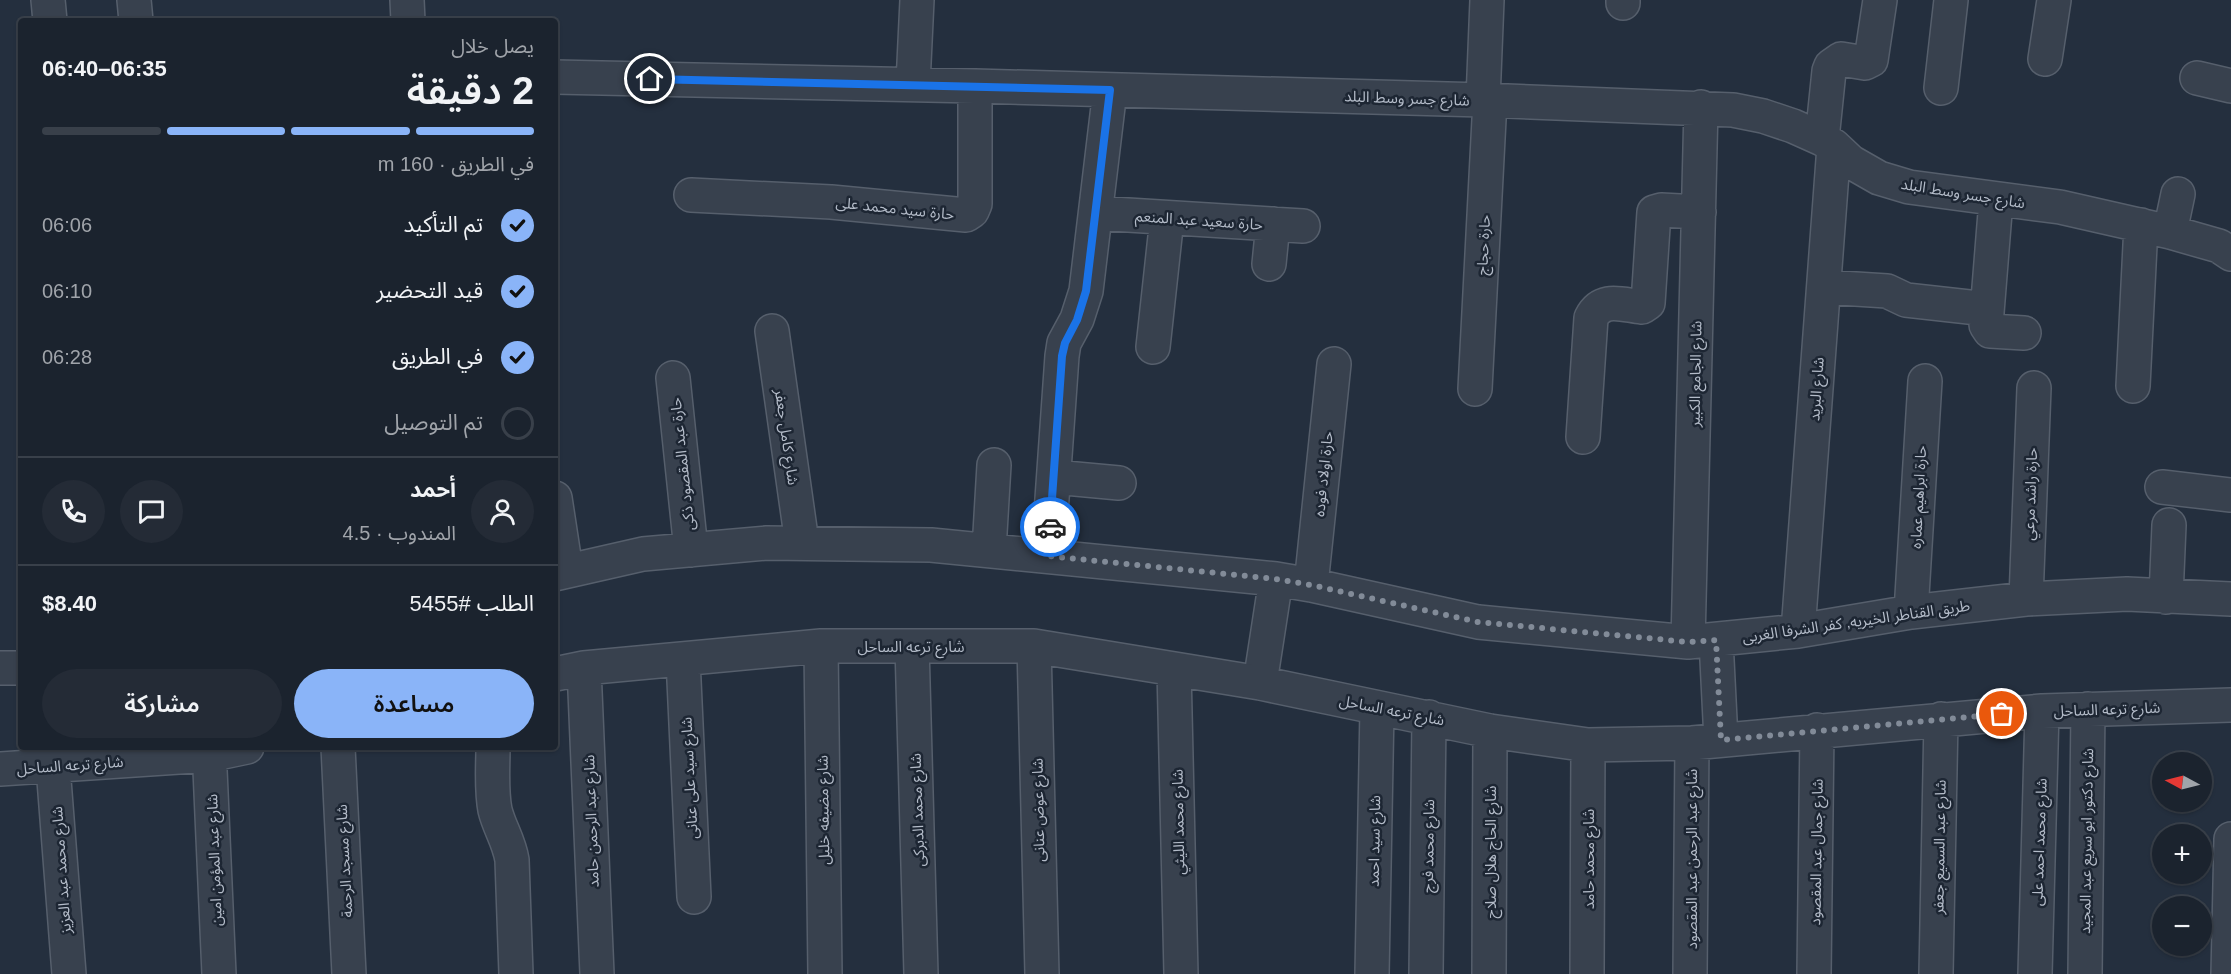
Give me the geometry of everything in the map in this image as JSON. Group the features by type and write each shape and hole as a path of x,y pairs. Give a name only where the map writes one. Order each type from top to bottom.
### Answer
{"street":[{"path":"48,0 50,18"},
{"path":"134,0 136,18"},
{"path":"408,0 408,18"},
{"path":"913,84 916,0"},
{"name":"حارة حجاج","path":"1475,389 1487,100 1487,0"},
{"name":"شارع البريد","path":"1798,631 1824,287 1829,71 1841,59 1865,63 1871,60 1880,0"},
{"path":"1941,88 1951,0"},
{"path":"2046,59 2054,0"},
{"name":"شارع جسر وسط البلد","path":"558,77 913,84 1487,100 1733,110 1763,116 1793,126 1828,142 1851,162 1879,178 1909,187 2060,207 2219,246 2231,254"},
{"path":"2197,78 2231,86"},
{"name":"حارة سيد محمد على","path":"691,195 831,202 966,215 972,211 975,204 975,86"},
{"path":"1048,556 1062,356 1086,291 1110,90"},
{"name":"شارع الجامع الكبير","path":"1701,107 1699,212 1702,641 1706,741"},
{"path":"2133,386 2155,229 2178,194"},
{"path":"1996,200 1986,325 1990,331 2024,333"},
{"path":"1583,437 1591,318 1594,311 1606,303 1642,307 1648,303 1654,212 1661,210 1699,212"},
{"name":"حارة سعيد عبد المنعم","path":"1096,213 1288,225 1269,264"},
{"path":"1153,346 1167,218"},
{"path":"1824,287 1887,291 1906,300 1987,309"},
{"name":"شارع كامل جعفر","path":"772,331 802,543"},
{"name":"حارة اولاد فوده","path":"1311,585 1334,364"},
{"name":"حارة عبد المقصود ذكى","path":"673,378 691,550"},
{"name":"حارة ابراهيم عماره","path":"1911,612 1925,381"},
{"name":"حارة راشد مرعي","path":"2026,600 2034,388"},
{"path":"989,550 994,465"},
{"path":"1054,477 1119,483"},
{"path":"2162,487 2231,495"},
{"path":"2166,597 2169,525"},
{"path":"558,542 560,572"},
{"name":"طريق القناطر الخيريه, كفر الشرفا الغربى","path":"560,572 643,554 767,543 931,545 1276,579 1478,622 1702,641 1798,631 1911,612 2026,600 2127,594 2231,599"},
{"path":"1260,683 1276,579"},
{"name":"شارع ترعه الساحل","path":"570,671 821,646 1034,646 1260,683 1490,731 1588,745 1706,741 2042,711 2231,705"},
{"name":"شارع مضيفه خليل","path":"821,646 825,974"},
{"name":"شارع محمد الدبركى","path":"912,646 921,974"},
{"name":"شارع عوض عنانى","path":"1034,646 1042,974"},
{"name":"شارع سيد على عنانى","path":"683,659 694,897"},
{"path":"0,668 18,668"},
{"name":"شارع محمد الليثي","path":"1174,669 1181,974"},
{"name":"شارع عبد الرحمن حامد","path":"570,671 597,974"},
{"name":"شارع سيد احمد","path":"1372,974 1377,708"},
{"name":"شارع دكتور ابو سريع عبد المجيد","path":"2085,974 2088,709"},
{"name":"شارع محمد احمد على","path":"2035,974 2042,711"},
{"name":"شارع محمد فرج","path":"1426,974 1429,717"},
{"name":"شارع عبد السميع جعفر","path":"1936,974 1941,719"},
{"name":"شارع جمال عبد المقصود","path":"1814,974 1817,730"},
{"name":"شارع الحاج هلال صلاح","path":"1489,974 1490,731"},
{"name":"شارع عبد الرحمن عبد المقصود","path":"1690,974 1706,741"},
{"name":"شارع محمد حامد","path":"1587,974 1588,745"},
{"name":"شارع مسجد الرحمة","path":"338,750 349,974"},
{"path":"493,750 494,803 512,860 516,974"},
{"name":"شارع ترعه الساحل","path":"0,769 209,751"},
{"name":"شارع عبد المؤمن امين","path":"209,751 219,974"},
{"name":"شارع محمد عبد العزيز","path":"53,766 69,974"},
{"path":"2228,974 2231,839"}],"way so far":[{"path":"1050,527 1048,556 1276,579 1478,622 1688,642 1716,640 1721,740 2002,714"}],"route":[{"path":"650,79 1110,90 1086,291 1062,356 1050,527"}]}
